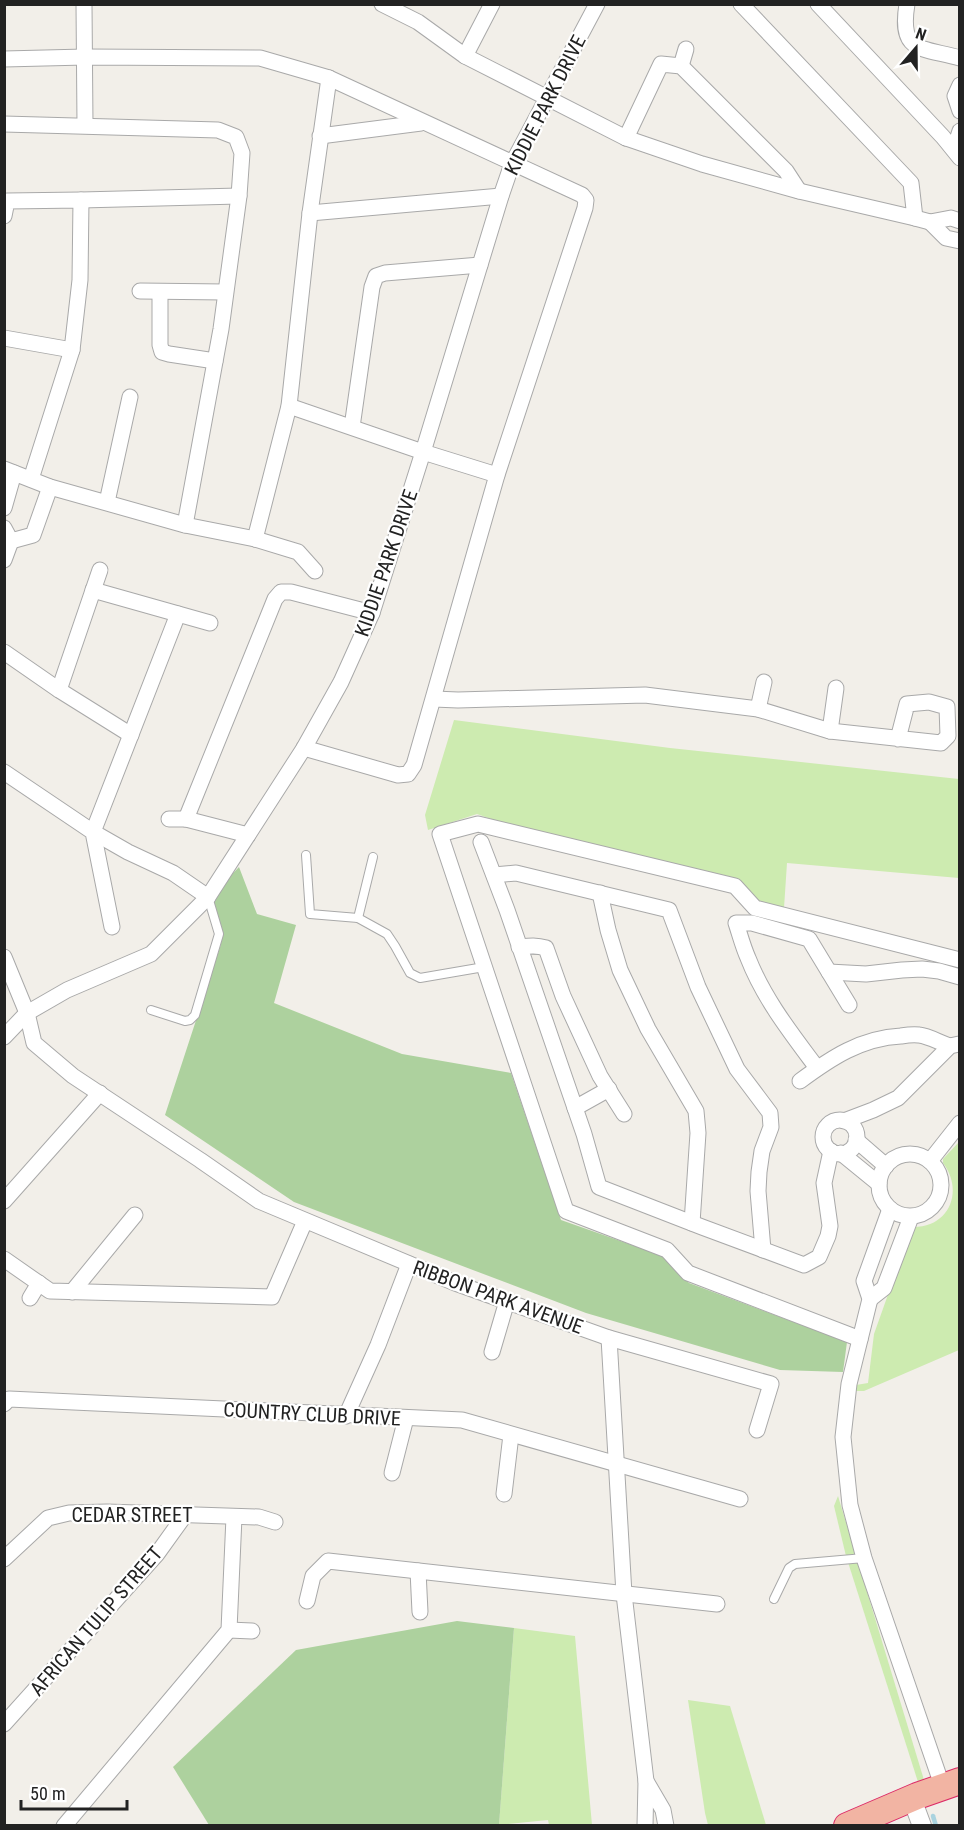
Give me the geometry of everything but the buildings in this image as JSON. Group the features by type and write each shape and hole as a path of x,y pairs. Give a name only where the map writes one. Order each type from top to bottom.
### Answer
{"highway":[{"path":"847,1826 951,1785"}],"street":[{"path":"84,4 85,125"},
{"path":"465,56 492,4"},
{"name":"KIDDIE PARK DRIVE","path":"4,1037 27,1013 67,990 151,954 208,897 304,748 340,682 372,613 512,164 597,4"},
{"path":"741,4 911,183 923,220 946,238 960,241"},
{"path":"818,4 957,153"},
{"path":"907,4 904,22 907,37 912,45 960,58"},
{"path":"382,5 418,22 465,56 626,138 702,164 799,191 923,220 951,218 960,221"},
{"path":"681,66 686,49"},
{"path":"4,59 260,58 329,78 582,195 586,200 497,475 414,765 408,774 398,774 304,748"},
{"path":"626,138 662,64 681,66 786,171 799,191"},
{"path":"255,539 290,406 310,213 329,78"},
{"path":"960,85 955,96 960,111"},
{"path":"320,136 423,123"},
{"path":"4,124 218,130 236,137 242,153 239,196 215,361 185,525"},
{"path":"957,153 960,131"},
{"path":"5,206 81,200 239,196"},
{"path":"310,213 501,196"},
{"path":"31,478 72,350 80,279 81,200"},
{"path":"352,426 372,287 376,276 385,273 480,265"},
{"path":"140,291 225,292"},
{"path":"160,292 162,352 215,361"},
{"path":"4,338 72,350"},
{"path":"107,502 130,397"},
{"path":"290,406 497,475"},
{"path":"4,508 9,471 50,487 185,525 255,539 297,552 315,571"},
{"path":"4,560 8,535 33,535 50,487"},
{"path":"59,690 100,570"},
{"path":"93,590 210,623"},
{"path":"186,819 275,599 281,592 291,592 372,613"},
{"path":"112,927 93,832 178,614"},
{"path":"4,652 131,735"},
{"path":"758,709 764,682"},
{"path":"830,730 836,688"},
{"path":"434,699 645,695 758,709 830,730 897,739"},
{"path":"4,772 93,832 128,852 173,873 208,897"},
{"path":"169,819 186,819 248,836"},
{"path":"860,1339 688,1273 667,1250 566,1210 440,834 478,824 735,886 755,908 960,960"},
{"path":"481,842 575,1108 599,1187 804,1265 819,1257 828,1236 830,1226 824,1183 836,1152"},
{"path":"494,875 516,873 669,910 698,987 737,1069 770,1113 771,1127 762,1151 758,1191 763,1250"},
{"path":"600,893 620,970 648,1029 696,1111 698,1132 692,1223"},
{"path":"817,1068 779,1018 762,988 748,958 736,923 752,923 809,939 849,1005"},
{"path":"519,947 531,945 546,948 563,996 600,1076 624,1114"},
{"name":"RIBBON PARK AVENUE","path":"4,957 27,1013 34,1043 73,1076 259,1201 455,1283 609,1338 624,1594 646,1781 645,1826"},
{"path":"829,972 866,974 922,969 960,977"},
{"path":"800,1081 845,1050 868,1041 891,1036 920,1035 955,1045"},
{"path":"879,1184 825,1143 824,1133 833,1121 844,1121 897,1098 955,1045"},
{"path":"575,1108 609,1089"},
{"path":"4,1201 100,1094"},
{"path":"836,1152 851,1149 856,1140 854,1128 844,1121"},
{"path":"930,1161 960,1123"},
{"path":"856,1140 886,1166"},
{"path":"912,1154 930,1161 938,1171 942,1183 940,1196 934,1207 923,1214 911,1217 900,1215 890,1209 880,1193 879,1184 886,1166 893,1159 902,1155 912,1154"},
{"path":"890,1209 864,1281 870,1299 849,1384 843,1437 850,1505 864,1558 951,1785"},
{"path":"72,1292 135,1215"},
{"path":"870,1299 884,1288 911,1217"},
{"path":"4,1259 50,1291 272,1297 305,1221"},
{"path":"346,1416 378,1345 409,1264"},
{"path":"30,1298 39,1283"},
{"path":"492,1352 507,1301"},
{"path":"609,1338 771,1384 756,1430"},
{"name":"COUNTRY CLUB DRIVE","path":"4,1404 9,1399 462,1420 740,1499"},
{"path":"392,1473 406,1418"},
{"path":"504,1494 511,1435"},
{"name":"CEDAR STREET","path":"4,1559 48,1518 69,1513 259,1517 275,1522"},
{"name":"AFRICAN TULIP STREET","path":"4,1724 157,1554 185,1515"},
{"path":"64,1826 229,1630 234,1517"},
{"path":"307,1601 314,1576 328,1561 717,1604"},
{"path":"418,1571 420,1612"},
{"path":"229,1630 252,1631"},
{"name":"RIBBON PARK AVENUE","path":"646,1781 663,1810 666,1826"},
{"path":"912,1799 922,1826"}],"lane":[{"path":"306,855 310,914 358,918 387,934 410,973 420,978 484,967"},
{"path":"358,918 373,857"},
{"path":"152,1010 185,1021 195,1016 219,934 208,897"},
{"path":"774,1599 785,1574 795,1564 864,1558"}],"green space":[{"path":"454,720 670,748 959,779 959,878 787,863 784,908 760,902 737,879 519,829 477,814 428,830 425,815"},
{"path":"239,867 257,914 296,925 274,1003 402,1054 511,1073 561,1220 663,1256 689,1283 847,1342 843,1372 780,1370 586,1313 294,1202 165,1115 221,944 213,908 214,893"},
{"path":"959,1142 959,1350 864,1391 855,1391 856,1385 868,1383 874,1334 912,1227 925,1226 936,1221 950,1206 952,1185 943,1159"},
{"path":"838,1496 924,1780 918,1782 846,1556 834,1506"},
{"path":"457,1621 514,1628 499,1825 209,1825 173,1767 296,1650"},
{"path":"514,1628 575,1636 592,1825 549,1825 548,1820 499,1825"},
{"path":"688,1700 730,1706 766,1825 708,1825"}],"waterway":[{"path":"933,1816 936,1826"}]}
